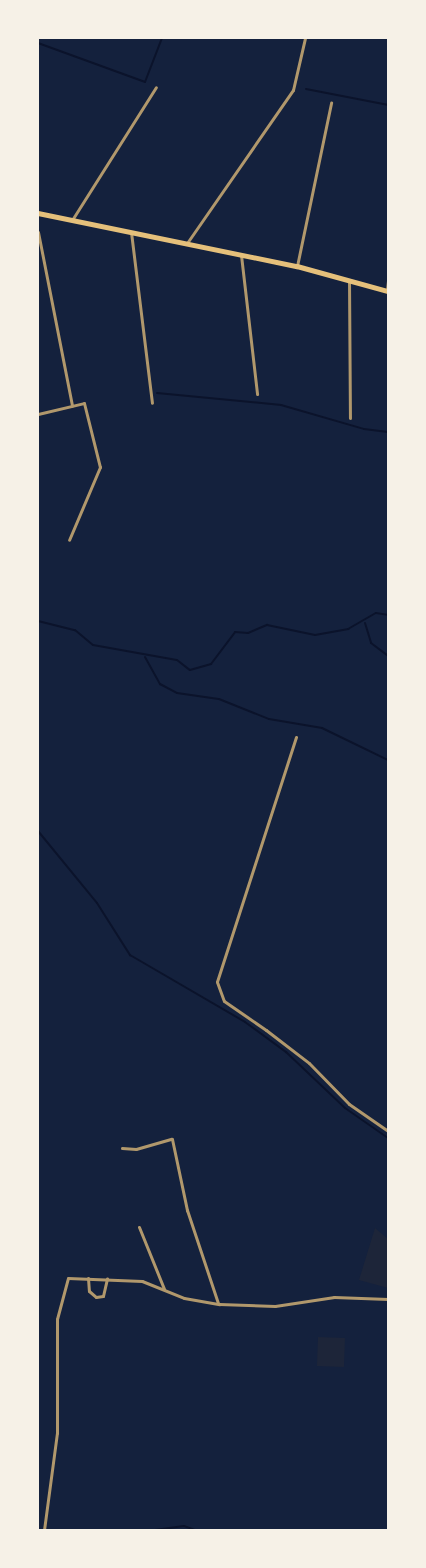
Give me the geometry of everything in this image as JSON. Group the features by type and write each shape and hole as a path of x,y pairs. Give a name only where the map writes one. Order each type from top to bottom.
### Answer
{"main road":[{"path":"38,213 297,266 388,291"}],"street":[{"path":"187,244 293,90 305,38"},
{"path":"72,220 156,87"},
{"path":"297,266 331,103"},
{"path":"38,232 72,406"},
{"path":"131,232 152,404"},
{"path":"241,255 257,394"},
{"path":"349,280 350,418"},
{"path":"388,280 388,291"},
{"path":"38,414 84,403 100,467 69,540"},
{"path":"296,737 217,982 224,1001 309,1063 349,1104 388,1131"},
{"path":"122,1148 136,1149 172,1140 187,1210 219,1304"},
{"path":"139,1227 164,1290"},
{"path":"44,1530 57,1434 56,1350 61,1292 68,1278 107,1278 142,1282 164,1290 219,1304 274,1306 334,1297 388,1299"},
{"path":"88,1278 89,1291 103,1296 107,1278"}],"shaded area":[{"path":"375,1228 388,1239 388,1288 359,1280"},
{"path":"318,1337 345,1338 344,1367 317,1366"}],"waterway":[{"path":"38,43 145,82 162,38"},
{"path":"306,89 388,105"},
{"path":"157,393 281,405 364,429 388,432"},
{"path":"38,621 75,630 93,645 177,660 190,670 211,664 235,632 248,633 267,625 315,635 348,629 376,613 388,615"},
{"path":"365,623 371,643 388,656"},
{"path":"145,657 160,684 177,693 219,699 269,719 322,728 388,760"},
{"path":"38,831 97,903 130,955 245,1022 286,1052 345,1108 388,1138"},
{"path":"155,1530 184,1526 195,1530"}]}
